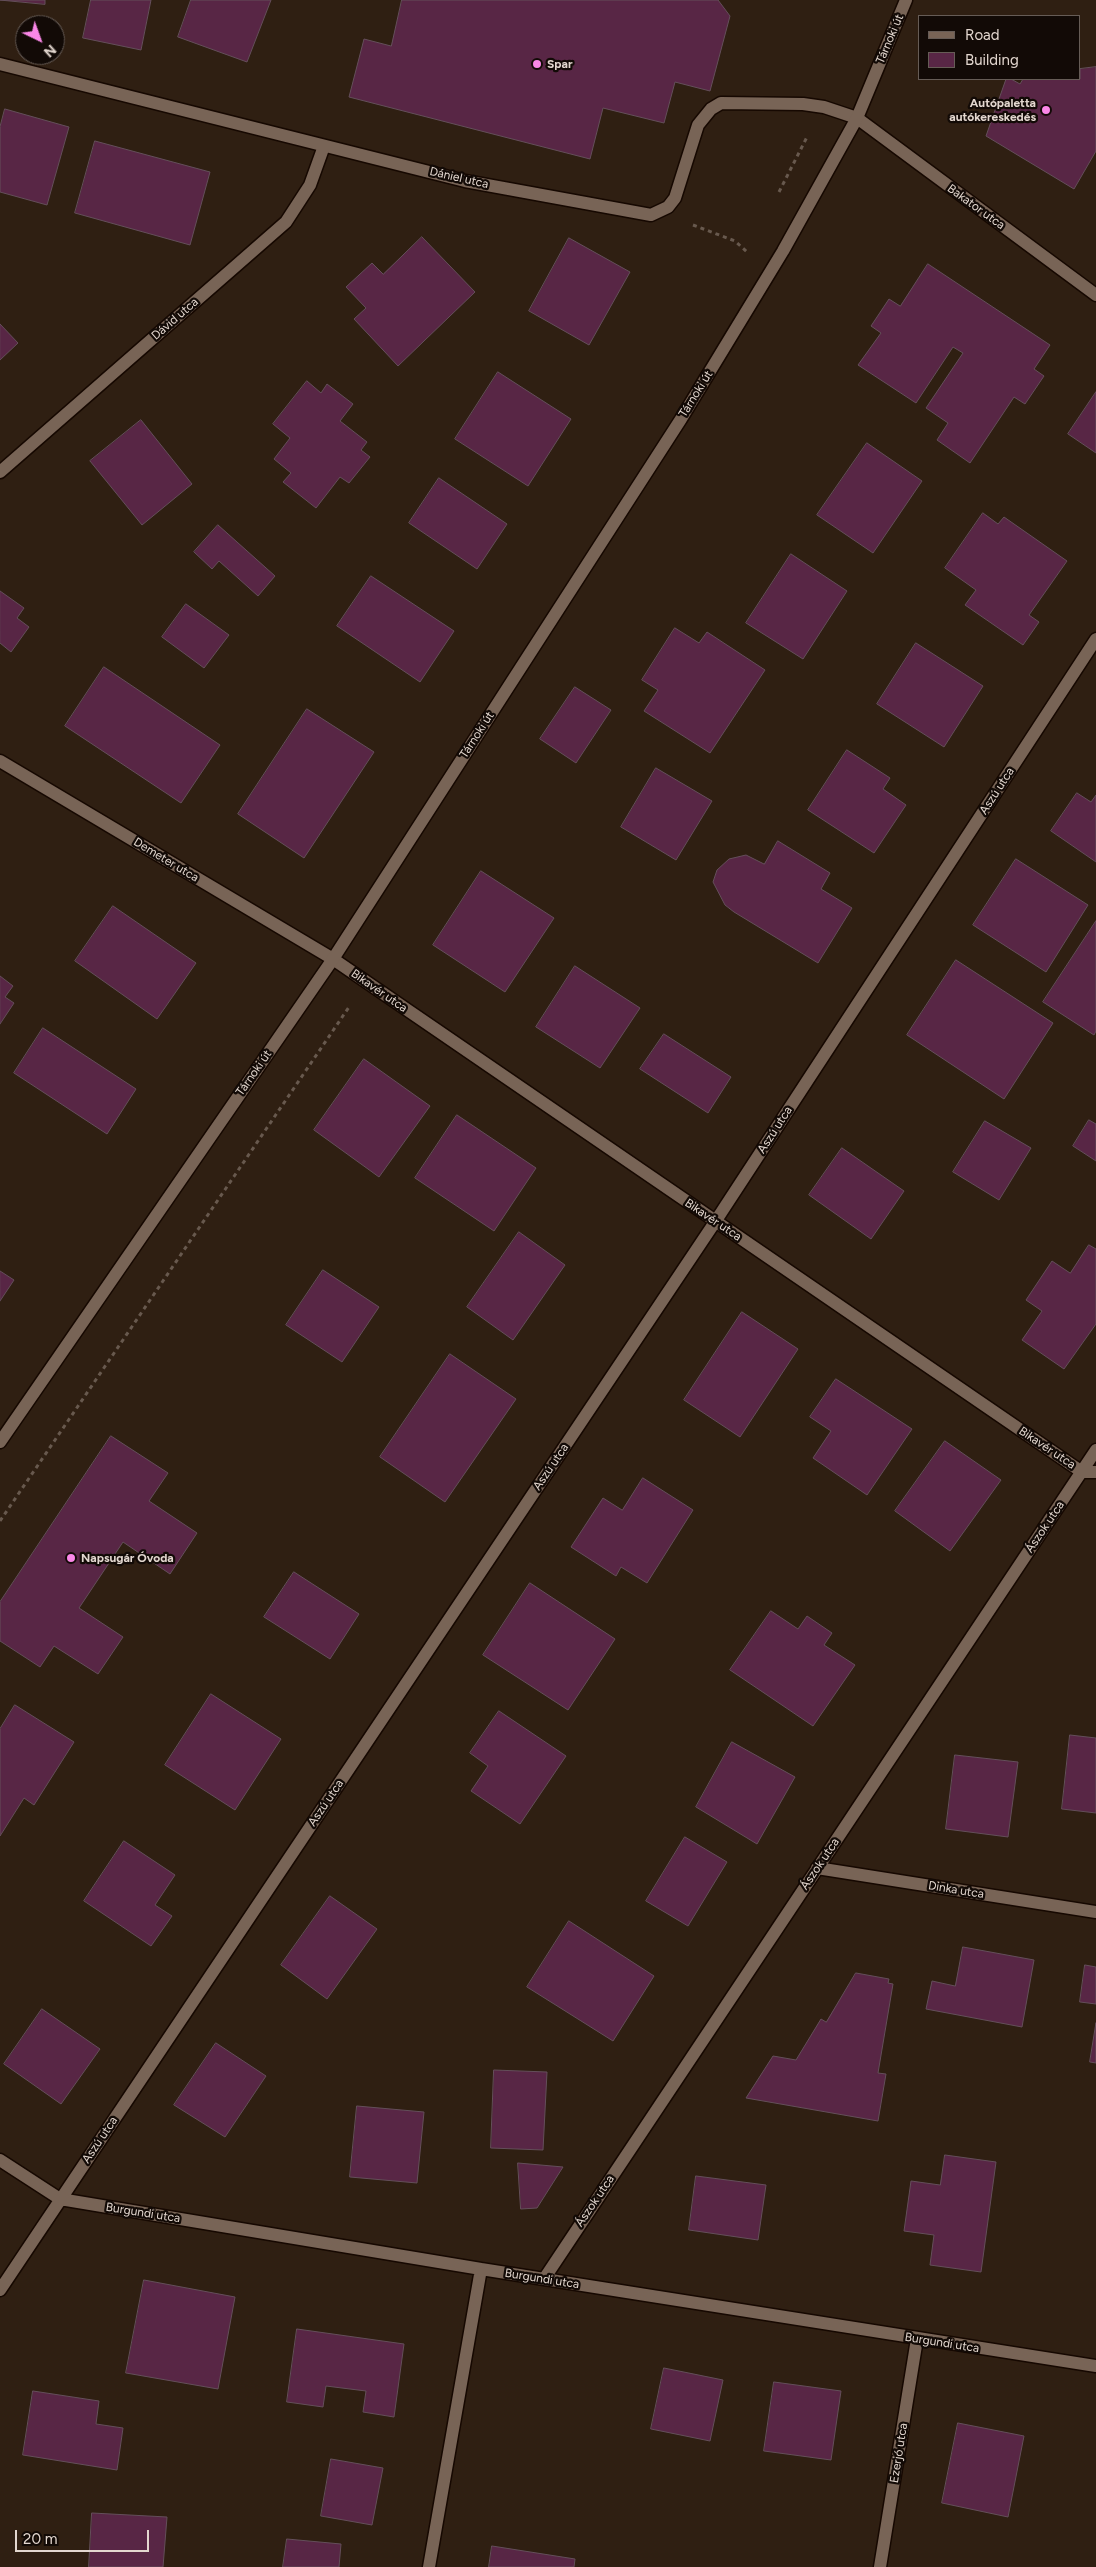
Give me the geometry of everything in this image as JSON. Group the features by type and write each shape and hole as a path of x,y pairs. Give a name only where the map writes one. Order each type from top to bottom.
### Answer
{"street":[{"name":"Tárnoki út","path":"0,1442 333,959 675,427 758,292 857,118 906,0"},
{"name":"Dániel utca","path":"0,64 465,181 641,214 651,215 659,213"},
{"path":"659,213 668,207 675,198 698,125 711,109 721,103 803,104 824,107 857,118"},
{"name":"Bakator utca","path":"857,118 1096,295"},
{"name":"Dávid utca","path":"0,472 286,222 310,184 324,146"},
{"name":"Aszú utca","path":"0,2290 715,1222 1096,639"},
{"name":"Demeter utca","path":"0,761 333,959"},
{"name":"Bikavér utca","path":"333,959 1082,1472 1096,1472"},
{"name":"Ászok utca","path":"544,2279 1096,1450"},
{"name":"Dinka utca","path":"817,1868 1096,1912"},
{"name":"Burgundi utca","path":"0,2160 60,2200 480,2269 1096,2366"},
{"path":"429,2567 480,2269"},
{"name":"Ezerjó utca","path":"880,2567 917,2339"}],"path":[{"path":"659,213 735,241 742,246 747,253 750,272 758,292"},
{"path":"0,1521 366,982"}],"building":[{"path":"0,0 45,0 45,4"},
{"path":"91,0 151,0 141,50 83,38"},
{"path":"191,0 271,0 247,62 178,37"},
{"name":"Spar","path":"402,0 718,0 730,16 710,91 675,82 664,123 603,108 590,159 349,97 364,39 391,46"},
{"name":"Autópaletta autókereskedés","path":"1096,67 1096,151 1074,189 986,136 1006,80 1013,80 1020,84 1022,80 1081,80 1081,69"},
{"path":"5,109 69,127 47,205 0,192 0,127"},
{"path":"95,141 210,172 190,245 75,213"},
{"path":"422,237 475,292 398,366 354,319 366,308 346,287 372,263 383,274"},
{"path":"569,238 630,272 589,345 529,311"},
{"path":"928,264 1050,345 1034,369 1044,376 1025,404 1014,397 970,463 937,440 948,423 926,408 963,353 953,347 916,403 858,365 881,333 871,326 889,299 900,306"},
{"path":"0,324 18,343 0,360"},
{"path":"498,372 571,419 528,486 455,439"},
{"path":"307,381 321,393 327,384 353,404 340,421 367,442 361,450 370,457 349,483 340,477 316,508 283,482 291,473 274,459 290,438 273,424"},
{"path":"1096,392 1096,453 1068,434"},
{"path":"141,420 192,484 142,525 90,461"},
{"path":"867,443 922,481 873,553 817,515"},
{"path":"439,478 507,524 477,569 409,523"},
{"path":"983,513 998,524 1004,517 1067,561 1029,615 1039,622 1023,645 965,605 976,590 945,568"},
{"path":"218,525 275,576 258,596 219,561 212,569 194,552"},
{"path":"791,554 847,591 803,659 746,623"},
{"path":"371,576 454,631 420,682 337,626"},
{"path":"0,591 24,608 17,618 29,627 11,652 0,643"},
{"path":"186,604 229,635 204,668 162,637"},
{"path":"675,628 699,643 707,632 765,670 710,753 644,711 658,690 642,680"},
{"path":"916,643 983,686 944,747 877,704"},
{"path":"104,667 220,745 181,803 65,726"},
{"path":"575,687 611,710 576,763 540,739"},
{"path":"307,709 374,752 304,858 238,814"},
{"path":"847,750 890,778 883,789 906,805 874,853 808,810"},
{"path":"656,768 712,801 676,860 621,827"},
{"path":"1077,793 1091,802 1096,795 1096,862 1051,831"},
{"path":"778,841 830,873 821,889 852,908 818,963 734,912 725,905 713,882 717,870 729,859 746,855 764,864"},
{"path":"1016,859 1088,905 1046,972 973,925"},
{"path":"481,871 554,918 505,992 433,945"},
{"path":"113,906 196,963 157,1019 75,961"},
{"path":"1096,921 1096,1031 1094,1035 1043,1002"},
{"path":"956,960 1053,1023 1004,1099 907,1035"},
{"path":"575,966 640,1008 600,1068 536,1027"},
{"path":"0,976 13,986 5,997 14,1003 0,1024"},
{"path":"43,1028 136,1089 107,1134 14,1073"},
{"path":"664,1034 731,1077 708,1113 640,1069"},
{"path":"364,1059 430,1106 379,1177 314,1130"},
{"path":"457,1115 536,1168 494,1231 415,1178"},
{"path":"1089,1120 1096,1124 1096,1161 1073,1146"},
{"path":"985,1121 1031,1148 999,1200 953,1172"},
{"path":"842,1148 904,1191 871,1239 809,1195"},
{"path":"519,1232 565,1265 513,1340 467,1307"},
{"path":"1089,1245 1096,1249 1096,1324 1064,1369 1022,1340 1042,1311 1026,1300 1052,1261 1070,1273"},
{"path":"323,1270 379,1307 342,1362 286,1325"},
{"path":"0,1271 14,1280 0,1301"},
{"path":"742,1312 798,1349 740,1437 684,1400"},
{"path":"450,1354 516,1399 445,1502 380,1457"},
{"path":"836,1379 912,1429 867,1495 813,1458 831,1431 810,1417"},
{"name":"Napsugár Óvoda","path":"111,1436 168,1473 149,1501 197,1533 170,1574 123,1542 79,1608 123,1637 98,1674 54,1646 40,1667 0,1641 0,1602"},
{"path":"945,1441 1001,1480 950,1551 895,1511"},
{"path":"643,1478 693,1510 647,1583 621,1567 616,1576 571,1547 603,1498 622,1510"},
{"path":"294,1572 359,1614 330,1659 264,1617"},
{"path":"530,1583 615,1639 568,1710 483,1655"},
{"path":"771,1611 798,1629 807,1616 832,1633 824,1645 855,1665 813,1726 730,1670"},
{"path":"211,1694 281,1739 235,1810 165,1765"},
{"path":"15,1705 74,1742 34,1805 24,1798 0,1836 0,1729"},
{"path":"499,1711 566,1756 520,1824 471,1791 488,1766 470,1753"},
{"path":"1070,1735 1096,1738 1096,1813 1062,1809"},
{"path":"732,1742 795,1777 757,1844 696,1807"},
{"path":"955,1755 1018,1762 1008,1837 946,1829"},
{"path":"685,1837 727,1862 688,1926 646,1901"},
{"path":"124,1841 175,1875 155,1905 172,1916 151,1946 84,1901"},
{"path":"330,1896 377,1929 327,1999 281,1965"},
{"path":"569,1921 654,1976 613,2041 527,1987"},
{"path":"963,1947 1034,1960 1022,2027 926,2009 932,1981 955,1986"},
{"path":"1085,1965 1096,1967 1096,2004 1080,2002"},
{"path":"856,1973 889,1979 888,1983 893,1984 878,2073 886,2074 878,2121 746,2098 773,2056 796,2060 821,2019 826,2022"},
{"path":"42,2009 100,2049 61,2104 4,2064"},
{"path":"1096,2023 1096,2063 1090,2062"},
{"path":"216,2043 266,2076 225,2137 174,2105"},
{"path":"494,2070 547,2072 543,2150 491,2148"},
{"path":"357,2106 424,2112 417,2183 350,2177"},
{"path":"945,2155 996,2162 981,2272 930,2265 934,2235 904,2231 911,2181 940,2185"},
{"path":"518,2163 563,2167 537,2208 521,2209"},
{"path":"696,2176 766,2185 758,2240 689,2230"},
{"path":"144,2280 235,2297 218,2389 126,2373"},
{"path":"297,2329 404,2344 394,2417 363,2412 366,2391 326,2386 323,2407 287,2402"},
{"path":"664,2368 723,2380 710,2441 651,2429"},
{"path":"774,2382 841,2391 831,2460 764,2451"},
{"path":"33,2391 99,2401 96,2424 123,2428 117,2470 23,2455"},
{"path":"958,2423 1024,2436 1008,2517 942,2503"},
{"path":"331,2459 383,2468 372,2525 321,2516"},
{"path":"92,2513 167,2517 163,2567 89,2567"},
{"path":"287,2539 341,2544 339,2567 283,2567"},
{"path":"492,2546 575,2559 574,2567 489,2567"}],"place":[{"name":"Spar","path":"537,64"},
{"name":"Autópaletta autókereskedés","path":"1046,110"},
{"name":"Napsugár Óvoda","path":"71,1558"}]}
